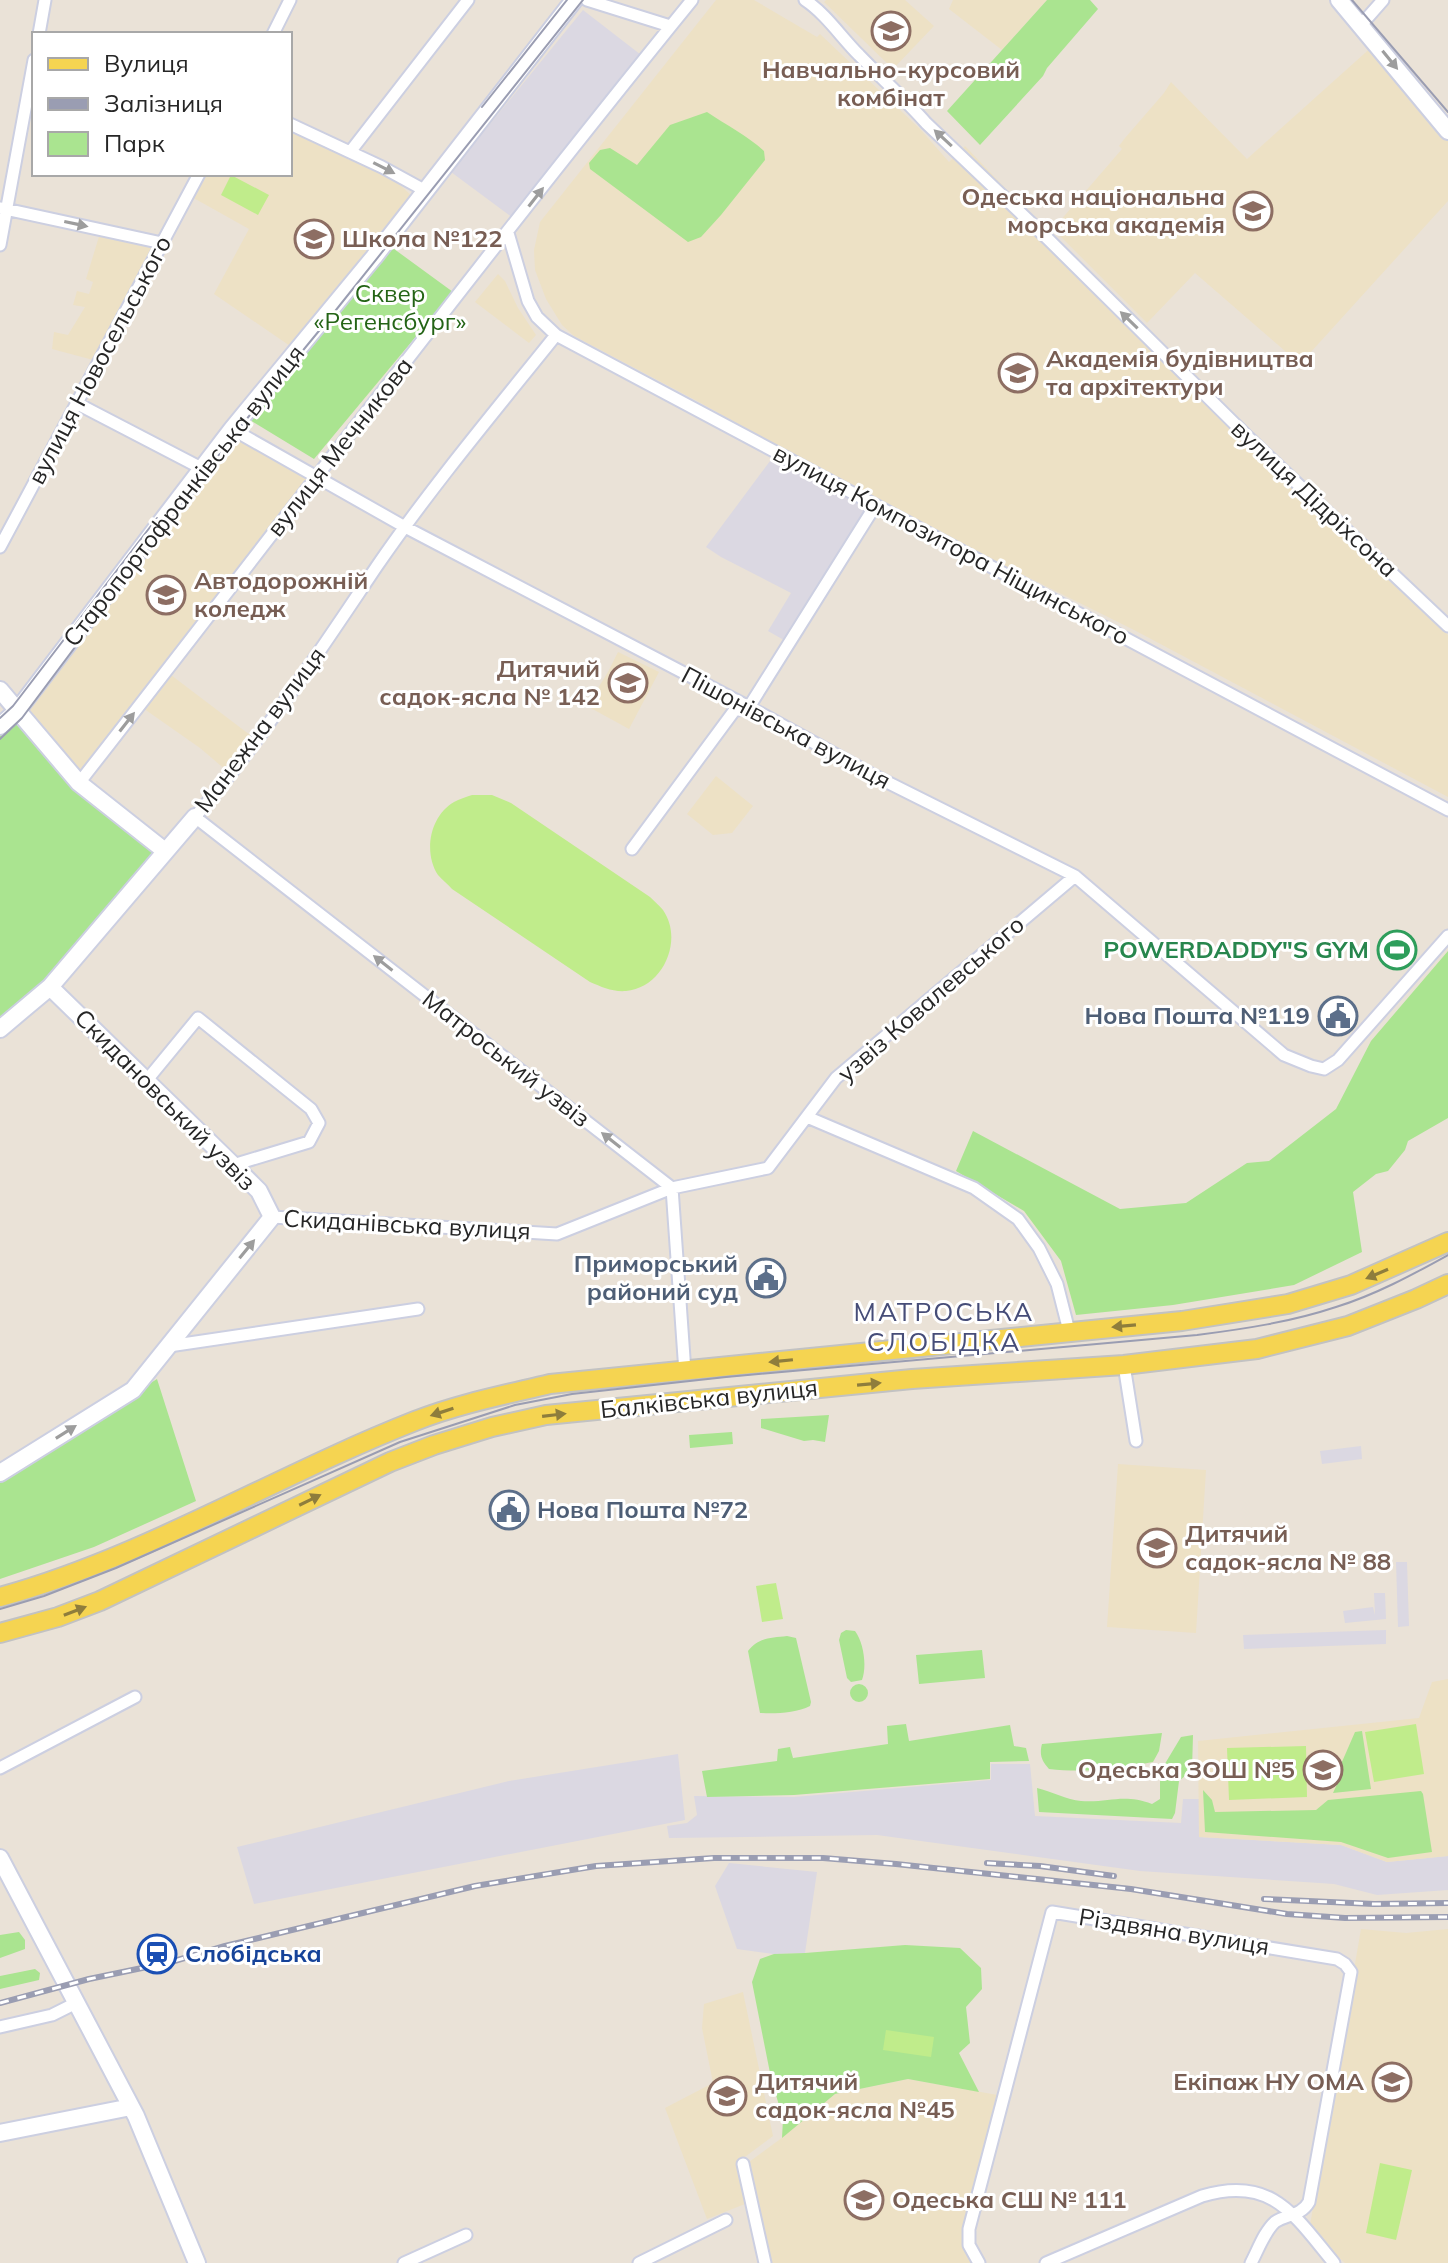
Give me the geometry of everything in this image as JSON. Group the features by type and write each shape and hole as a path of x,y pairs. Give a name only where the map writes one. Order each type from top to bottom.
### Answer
{"main road":[{"name":"Балківська вулиця","path":"0,1597 119,1555 378,1437 473,1402 550,1384 1182,1321 1288,1304 1351,1285 1448,1242"},
{"name":"Балківська вулиця","path":"0,1633 58,1617 100,1601 390,1462 492,1427 546,1415 652,1404 912,1379 1124,1365 1257,1349 1348,1326 1448,1284"}],"street":[{"path":"39,32 45,0"},
{"path":"274,32 290,0"},
{"path":"350,152 468,0"},
{"name":"Старопортофранківська вулиця","path":"0,726 17,711 232,429 374,257 574,0"},
{"path":"587,0 670,26"},
{"name":"вулиця Мечникова","path":"79,783 443,312 692,0"},
{"path":"1339,0 1448,131"},
{"path":"1361,25 1383,0"},
{"name":"вулиця Дідріхсона","path":"813,2 858,54 926,123 1249,438 1448,626"},
{"path":"0,245 3,208 32,70"},
{"path":"292,125 426,191"},
{"name":"вулиця Новосельського","path":"0,547 198,176"},
{"path":"3,208 162,243"},
{"name":"вулиця Композитора Ніщинського","path":"508,233 528,301 537,317 556,335 1448,810"},
{"name":"Манежна вулиця","path":"0,1029 50,987 226,781 310,667 405,527 556,335"},
{"path":"76,403 203,469"},
{"name":"Пішонівська вулиця","path":"232,429 315,478 693,680 1075,876 1284,1055 1324,1069 1338,1060 1448,936"},
{"path":"632,849 734,711 749,707 875,506"},
{"path":"0,690 79,783 165,851"},
{"name":"Матроський узвіз","path":"195,817 672,1188"},
{"name":"узвіз Ковалевського","path":"672,1188 768,1168 836,1078 1075,876"},
{"name":"Скидановський узвіз","path":"50,987 259,1191 272,1217"},
{"path":"147,1080 198,1018 316,1115 319,1123 309,1142 233,1165"},
{"path":"807,1117 974,1188 1018,1219 1039,1248 1057,1284 1069,1331"},
{"path":"672,1188 685,1372"},
{"name":"Скиданівська вулиця","path":"0,1473 133,1390 272,1217 557,1234 672,1188"},
{"path":"169,1346 418,1309"},
{"path":"1124,1365 1136,1441"},
{"path":"0,1768 135,1697"},
{"path":"0,1858 131,2107 197,2263"},
{"name":"Різдвяна вулиця","path":"979,2263 969,2245 969,2229 1052,1912 1337,1959 1345,1964 1351,1972 1311,2195 1304,2209 1293,2215"},
{"path":"0,2027 52,2015 76,2003"},
{"path":"0,2133 131,2107"},
{"path":"743,2164 765,2263"},
{"path":"1046,2263 1202,2196 1226,2189 1260,2193 1293,2215 1334,2263"},
{"path":"1251,2263 1273,2225 1293,2215"},
{"path":"639,2263 726,2220"},
{"path":"404,2263 466,2235"}],"shaded area":[{"path":"716,0 754,0 817,37 820,34 920,129 949,162 965,146 1251,446 1448,635 1448,797 1136,631 800,464 802,460 574,336 562,325 546,299 535,270 534,250 540,222"},
{"name":"Навчально-курсовий комбінат","path":"905,0 934,26 893,69 824,2"},
{"path":"953,0 1047,0 1002,50 949,9"},
{"path":"583,10 645,58 517,221 451,172"},
{"name":"Одеська національна морська академія","path":"1375,44 1448,132 1448,201 1300,364 1195,273 1147,323 1053,229 1122,149 1119,146 1171,82 1247,159"},
{"name":"Школа №122","path":"292,126 381,167 416,200 296,350 214,294 249,229 190,196 200,176 292,176"},
{"path":"101,230 161,244 97,361 52,349 54,332 68,335 85,307 73,305 77,291 89,294 93,282 86,279"},
{"path":"498,274 536,335 529,343 475,302"},
{"name":"Автодорожній коледж","path":"232,431 315,478 79,782 17,711"},
{"path":"776,453 875,506 789,643 768,631 791,593 706,547"},
{"name":"Дитячий садок-ясла № 142","path":"618,652 659,672 629,729 587,706"},
{"path":"167,672 254,738 227,771 140,706"},
{"path":"716,776 753,806 732,833 713,835 687,814"},
{"path":"1361,1446 1362,1459 1322,1464 1320,1451"},
{"name":"Дитячий садок-ясла № 88","path":"1118,1464 1206,1470 1196,1633 1107,1627"},
{"path":"1396,1562 1407,1562 1409,1626 1398,1627"},
{"path":"1374,1593 1385,1593 1386,1619 1345,1623 1343,1611 1373,1607 1375,1615"},
{"path":"1386,1630 1386,1644 1244,1649 1243,1635"},
{"name":"Одеська ЗОШ №5","path":"1448,1679 1448,1856 1387,1862 1341,1845 1199,1837 1198,1741 1419,1718 1432,1682"},
{"path":"678,1754 685,1820 254,1904 237,1847 509,1781"},
{"path":"991,1764 1030,1764 1035,1816 1181,1823 1183,1799 1199,1799 1199,1837 1341,1845 1387,1862 1448,1856 1448,1890 1377,1895 1334,1884 1140,1871 877,1835 669,1838 667,1826 687,1823 697,1815 694,1796 794,1797 991,1780"},
{"path":"729,1863 817,1872 805,1953 774,1954 737,1949 715,1886"},
{"name":"Екіпаж НУ ОМА","path":"1361,1929 1406,1933 1448,1929 1448,2263 1345,2263 1309,2231"},
{"name":"Дитячий садок-ясла №45","path":"743,1992 773,2136 738,2162 745,2204 707,2219 665,2108 713,2083 702,2028 704,2004"},
{"name":"Одеська СШ № 111","path":"908,2079 1003,2096 967,2235 972,2263 766,2263 745,2165 835,2094"}],"green space":[{"path":"1047,0 1090,0 1098,9 980,145 947,111"},
{"path":"707,112 758,146 764,151 765,160 701,237 688,242 590,169 589,163 600,150 610,148 637,165 670,125"},
{"path":"233,176 269,195 258,215 221,195"},
{"name":"Сквер «Регенсбург»","path":"390,246 453,292 314,459 250,420"},
{"path":"17,711 79,783 165,851 50,987 0,1029 0,726"},
{"path":"472,795 492,795 511,803 660,906 669,922 671,935 670,948 660,972 639,988 626,991 607,989 590,982 452,889 433,866 431,835 446,808"},
{"path":"1448,951 1448,1118 1408,1141 1405,1150 1388,1171 1376,1174 1353,1192 1362,1252 1294,1285 1173,1305 1076,1315 1061,1261 1024,1211 956,1171 973,1131 1120,1209 1186,1203 1247,1163 1269,1161 1336,1109 1371,1041"},
{"path":"157,1379 196,1501 94,1547 0,1579 0,1478"},
{"path":"829,1415 825,1442 804,1441 761,1428 761,1419"},
{"path":"732,1432 733,1444 690,1448 689,1435"},
{"path":"776,1583 783,1619 762,1622 756,1586"},
{"path":"846,1630 855,1631 861,1642 864,1662 862,1680 851,1682 847,1678 839,1640"},
{"path":"787,1636 796,1638 810,1706 785,1712 760,1713 748,1651 761,1641"},
{"path":"982,1650 985,1678 919,1684 916,1655"},
{"path":"859,1684 866,1686 866,1700 859,1702 852,1700 850,1693 852,1686"},
{"path":"906,1724 909,1741 1010,1725 1014,1746 1026,1748 1029,1761 990,1762 990,1779 794,1795 707,1797 702,1771 777,1761 778,1749 790,1747 793,1758 888,1744 887,1726"},
{"path":"1416,1724 1424,1774 1374,1782 1365,1732"},
{"path":"1362,1731 1371,1789 1333,1793 1338,1782 1338,1771 1355,1732"},
{"path":"1162,1733 1159,1751 1153,1762 1114,1768 1062,1770 1049,1769 1041,1755 1042,1744"},
{"path":"1193,1735 1192,1770 1179,1781 1172,1819 1039,1812 1037,1788 1076,1800 1124,1799 1152,1804 1160,1799 1160,1772 1181,1737"},
{"path":"1306,1746 1307,1797 1229,1800 1227,1748"},
{"path":"1203,1790 1212,1800 1215,1812 1316,1810 1328,1800 1421,1791 1432,1852 1388,1858 1341,1842 1205,1832"},
{"path":"19,1932 25,1940 25,1949 0,1958 0,1935"},
{"path":"905,1945 960,1948 981,1968 982,1989 966,2007 970,2043 959,2053 979,2092 908,2079 835,2094 782,2138 783,2119 771,2078 752,1982 760,1959 774,1954"},
{"path":"35,1969 40,1973 39,1980 0,1989 0,1976"},
{"path":"886,2030 934,2037 931,2057 883,2050"},
{"path":"1380,2163 1412,2170 1396,2240 1366,2233"}],"tram line":[{"path":"482,107 567,0"},
{"path":"0,739 22,718 236,432 583,0"},
{"path":"1352,0 1448,112"},
{"path":"0,718 13,706 157,518"},
{"path":"0,1609 44,1596 116,1568 400,1442 515,1405 572,1394 726,1377 1197,1335 1250,1327 1302,1317 1351,1302 1448,1255"}],"railway":[{"path":"0,2003 475,1886 596,1866 714,1858 823,1858 896,1864 1131,1889 1287,1914 1345,1918 1448,1917"},
{"path":"987,1863 1040,1866 1114,1876"},
{"path":"1264,1899 1374,1904 1448,1903"}],"place":[{"name":"Навчально-курсовий комбінат","path":"891,31"},
{"name":"Одеська національна морська академія","path":"1253,211"},
{"name":"Школа №122","path":"314,239"},
{"name":"Академія будівництва та архітектури","path":"1018,373"},
{"name":"Автодорожній коледж","path":"166,595"},
{"name":"Дитячий садок-ясла № 142","path":"628,683"},
{"name":"POWERDADDY\"S GYM","path":"1397,950"},
{"name":"Нова Пошта №119","path":"1338,1016"},
{"name":"Приморський районий суд","path":"766,1278"},
{"name":"Нова Пошта №72","path":"509,1510"},
{"name":"Дитячий садок-ясла № 88","path":"1157,1548"},
{"name":"Одеська ЗОШ №5","path":"1323,1770"},
{"name":"Слобідська","path":"157,1954"},
{"name":"Екіпаж НУ ОМА","path":"1392,2082"},
{"name":"Дитячий садок-ясла №45","path":"727,2096"},
{"name":"Одеська СШ № 111","path":"864,2200"}],"district":[{"name":"МАТРОСЬКА СЛОБІДКА","path":"944,1327"}]}
